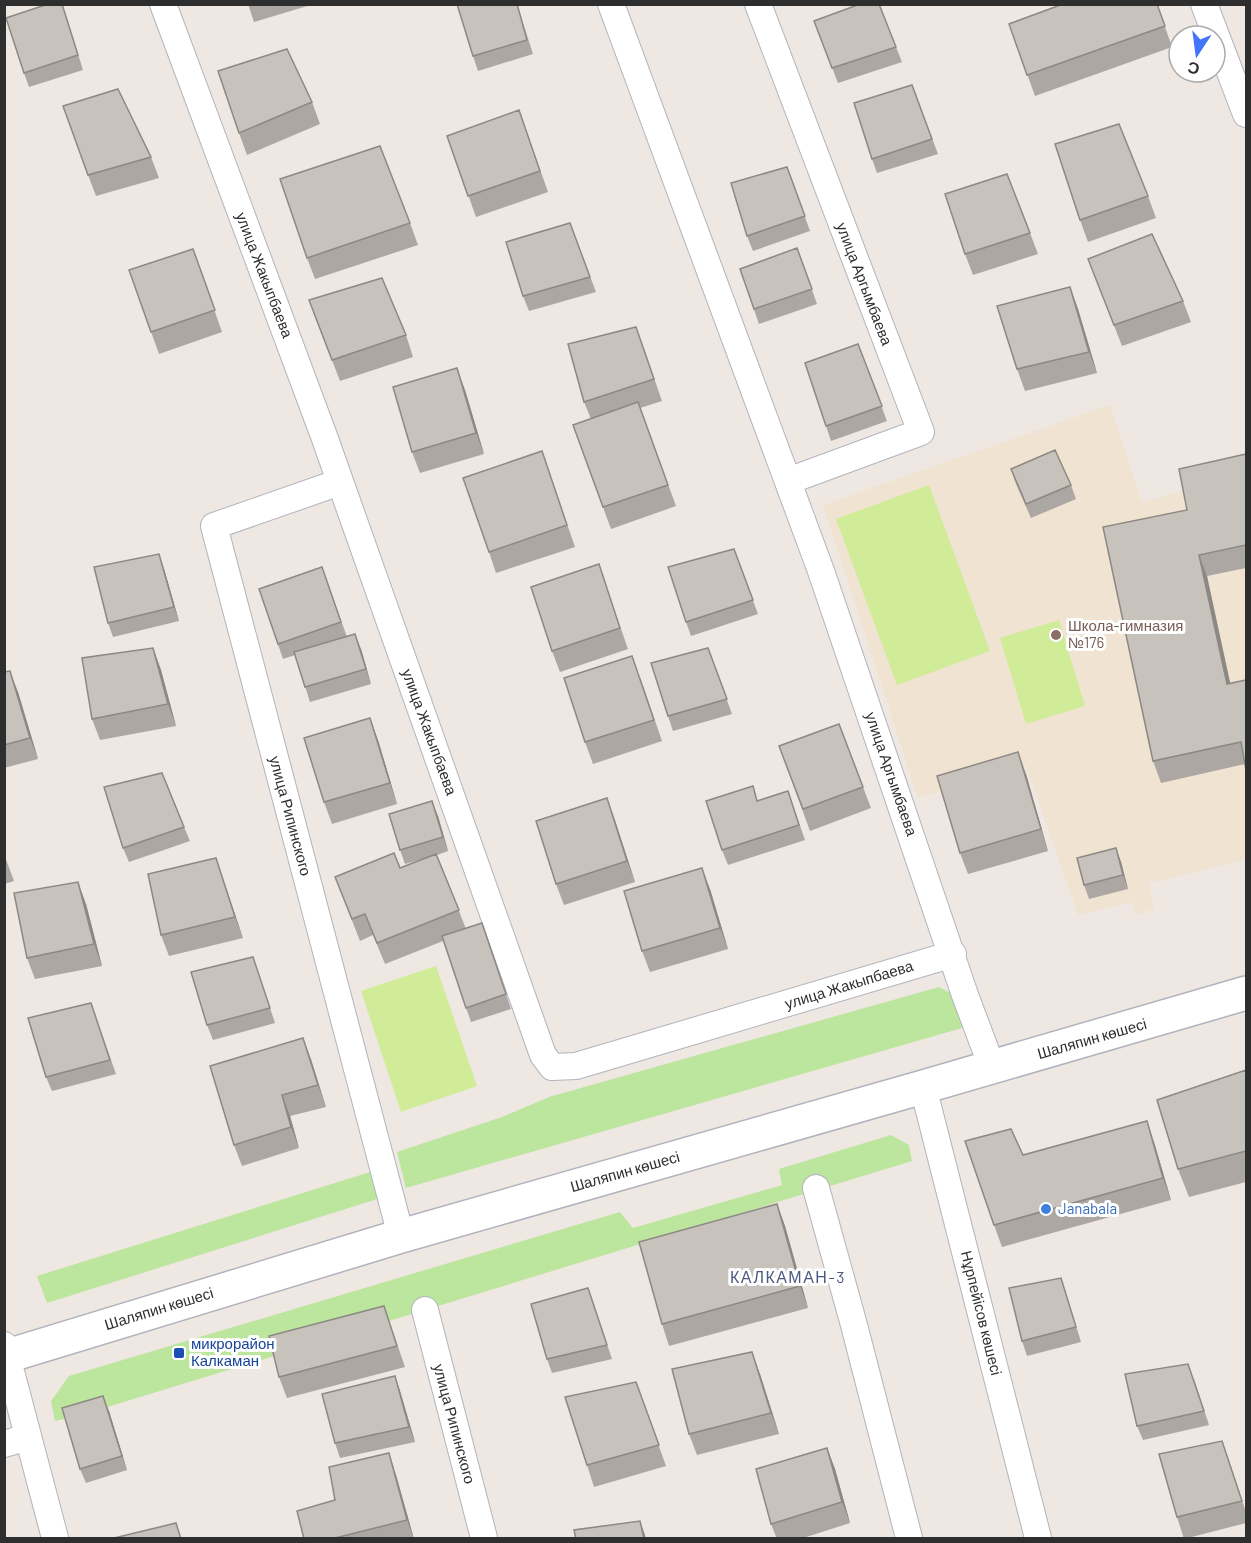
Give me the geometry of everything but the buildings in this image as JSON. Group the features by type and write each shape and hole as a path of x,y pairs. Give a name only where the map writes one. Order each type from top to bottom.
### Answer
{"main road":[{"name":"Шаляпин көшесі","path":"6,1352 400,1236 1246,993"}],"street":[{"name":"улица Жакыпбаева","path":"163,4 340,482 543,1055 552,1067 576,1066 953,954"},
{"name":"улица Аргымбаева","path":"612,4 821,571 953,954 965,995 992,1067"},
{"name":"улица Аргымбаева","path":"758,4 921,432 788,481"},
{"path":"1204,4 1246,114"},
{"name":"улица Рипинского","path":"340,482 214,526 400,1236"},
{"name":"Нұрпейісов көшесі","path":"924,1087 1038,1539"},
{"path":"816,1188 909,1539"},
{"name":"улица Рипинского","path":"425,1310 484,1539"},
{"path":"6,1352 16,1441 55,1539"}],"shaded area":[{"name":"Школа-гимназия №176","path":"1110,405 1142,503 1246,471 1246,859 1149,883 1154,909 1136,915 1132,902 1078,915 1026,765 918,798 823,505"}],"green space":[{"path":"929,485 990,651 897,685 836,519"},
{"path":"1059,620 1085,706 1026,724 1000,638"},
{"path":"436,966 477,1086 401,1112 361,991"},
{"path":"939,987 968,1002 976,1024 406,1188 397,1152 502,1117 549,1097"},
{"path":"891,1135 909,1145 912,1161 78,1416 55,1421 51,1401 69,1376 620,1212 633,1228 782,1185 779,1169"},
{"path":"383,1168 390,1195 47,1303 37,1276"}],"place":[{"name":"Школа-гимназия №176","path":"1056,635"},
{"name":"Janabala","path":"1046,1209"},
{"name":"микрорайон Калкаман","path":"179,1353"}],"district":[{"name":"КАЛКАМАН-3","path":"788,1277"}]}
